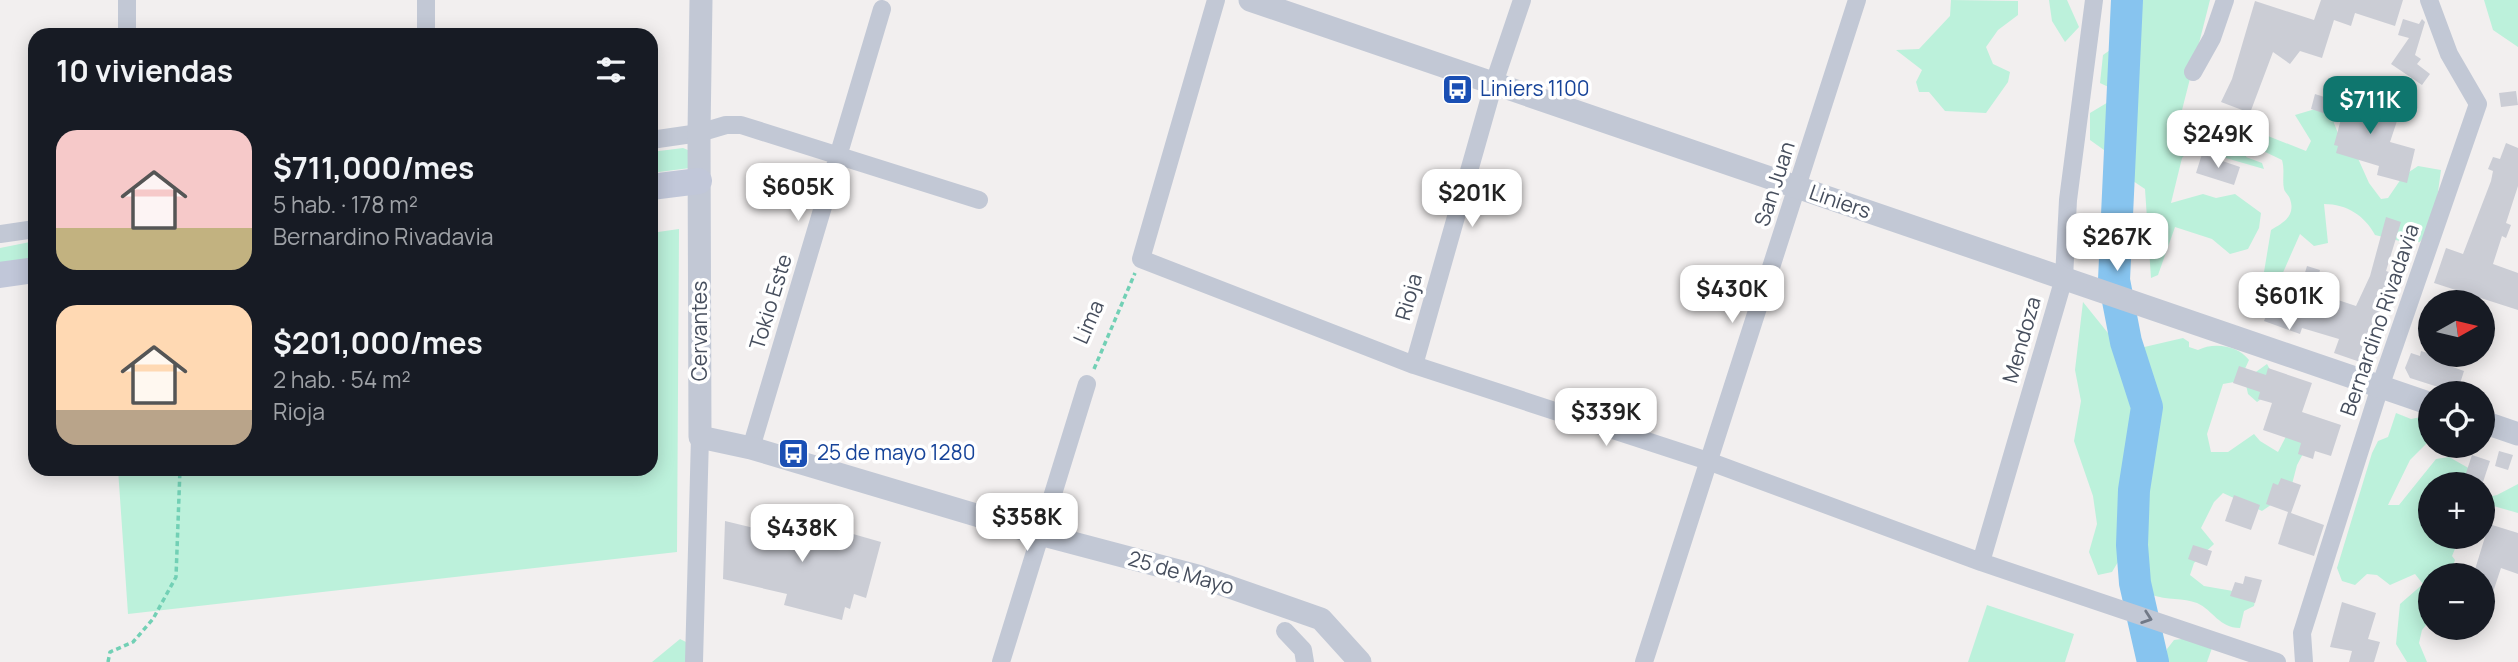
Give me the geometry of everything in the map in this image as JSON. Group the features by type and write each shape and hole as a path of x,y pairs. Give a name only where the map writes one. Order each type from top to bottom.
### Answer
{"main road":[{"path":"658,186 699,181"},
{"path":"0,275 28,271"}],"street":[{"path":"127,0 127,28"},
{"path":"426,0 426,28"},
{"name":"Cervantes","path":"694,662 700,437 701,0"},
{"path":"1216,0 1141,259 1413,365 1707,461 1981,562 2277,662"},
{"name":"Liniers","path":"1250,0 2418,400"},
{"name":"Rioja","path":"1413,365 1494,83 1522,0"},
{"name":"San Juan","path":"1644,662 1857,0"},
{"name":"Mendoza","path":"1981,562 2064,278 2070,187 2094,0"},
{"path":"2193,72 2212,38 2225,0"},
{"name":"Bernardino Rivadavia","path":"2304,662 2302,633 2380,387 2477,104 2449,54 2430,0"},
{"name":"Tokio Este","path":"751,448 882,9"},
{"path":"658,139 699,133 726,125 741,125 979,200"},
{"path":"0,234 28,230"},
{"path":"1001,662 1043,535 1087,384"},
{"path":"2495,426 2518,434"},
{"name":"25 de Mayo","path":"700,437 751,448 1043,535 1198,576 1321,619 1360,662"},
{"path":"1285,631 1303,650 1305,662"}],"path":[{"name":"Lima","path":"1087,384 1141,259"},
{"path":"108,662 110,652 134,642 153,620 176,577 180,476"}],"green space":[{"path":"1951,0 2018,1 2018,15 1998,30 1986,47 1993,64 2010,72 2008,82 1986,113 1945,111 1929,92 1919,92 1916,82 1922,70 1896,50 1919,49 1950,16"},
{"path":"2049,0 2067,0 2079,27 2065,42 2052,21"},
{"path":"2115,0 2210,0 2181,114 2215,115 2306,151 2311,141 2295,115 2322,107 2329,110 2339,136 2356,154 2369,183 2381,199 2388,198 2403,176 2418,166 2441,170 2434,221 2420,242 2404,242 2375,235 2366,222 2354,212 2340,206 2324,204 2328,243 2314,246 2300,234 2281,277 2268,287 2262,284 2271,230 2284,222 2291,210 2290,199 2284,189 2282,160 2259,149 2251,141 2246,157 2262,163 2264,169 2191,148 2182,158 2171,203 2203,194 2216,198 2235,194 2261,213 2259,228 2248,249 2230,254 2212,239 2175,227 2158,275 2151,278 2145,189 2133,181 2125,165 2090,140 2090,113 2115,98 2117,91 2100,83 2103,55 2123,41 2123,19"},
{"path":"2484,0 2518,0 2518,47 2493,30"},
{"path":"683,148 688,150 690,168 658,172 658,151"},
{"path":"679,229 677,552 128,614 118,476 658,476 658,232"},
{"path":"28,242 28,260 0,263 0,248"},
{"path":"2083,302 2116,343 2140,348 2183,338 2189,342 2189,347 2198,350 2225,346 2238,351 2249,360 2243,373 2253,374 2267,364 2273,375 2264,397 2257,402 2248,394 2245,380 2223,384 2207,434 2211,452 2228,452 2254,434 2278,452 2295,419 2312,437 2297,465 2290,492 2262,511 2223,493 2214,502 2201,528 2214,544 2194,563 2190,575 2204,586 2256,595 2254,606 2244,611 2240,628 2221,622 2197,603 2152,595 2144,569 2118,562 2112,572 2098,575 2089,552 2097,524 2093,496 2074,441 2081,401 2075,370"},
{"path":"2396,413 2411,419 2418,418 2418,452 2410,460 2388,505 2399,505 2418,481 2418,549 2455,549 2452,556 2455,560 2454,563 2418,563 2418,578 2415,574 2390,585 2377,575 2367,574 2355,585 2342,581 2337,568 2372,453 2378,441 2388,437"},
{"path":"2442,458 2451,458 2472,470 2426,472 2436,459"},
{"path":"2518,484 2518,513 2495,506 2497,495"},
{"path":"2418,588 2418,640 2427,662 2407,662 2396,644 2400,604"},
{"path":"1987,605 2074,634 2065,662 1968,662"},
{"path":"2189,638 2212,648 2207,662 2167,662 2167,649 2174,640"},
{"path":"680,639 690,644 692,662 652,662"}],"building":[{"path":"2321,0 2403,0 2395,26 2355,13 2351,26 2334,20 2322,58 2300,51 2290,64 2273,52 2250,113 2221,102 2232,79 2255,1 2314,20"},
{"path":"2403,19 2419,24 2422,19 2425,22 2415,55 2421,59 2417,64 2430,74 2422,85 2391,64 2409,38 2398,35"},
{"path":"2381,91 2394,95 2390,109 2400,112 2390,142 2415,149 2407,183 2377,175 2379,166 2336,153 2338,146 2334,145 2341,119 2311,109 2315,94 2374,113"},
{"path":"2516,91 2518,105 2501,107 2499,93"},
{"path":"2506,143 2518,148 2518,186 2506,223 2511,225 2506,238 2502,236 2493,264 2518,273 2518,310 2496,303 2496,290 2456,290 2434,283 2446,248 2463,254 2491,181 2493,171 2488,169 2493,157 2500,159"},
{"path":"2202,154 2240,167 2234,185 2196,173"},
{"path":"2386,217 2401,222 2386,271 2401,276 2395,296 2388,294 2375,335 2382,337 2374,359 2366,364 2334,353 2339,339 2302,328 2300,334 2264,321 2266,316 2261,314 2262,310 2248,306 2257,277 2299,292 2307,266 2320,270 2314,292 2356,306 2370,276"},
{"path":"2411,353 2418,355 2418,368 2456,368 2464,371 2461,381 2419,381 2410,378 2405,368"},
{"path":"2239,366 2266,375 2268,368 2312,383 2302,412 2341,425 2331,456 2315,451 2313,459 2298,454 2301,443 2263,430 2272,403 2258,399 2260,392 2233,383"},
{"path":"2499,451 2513,455 2508,470 2495,466"},
{"path":"2471,458 2490,461 2486,472 2466,472"},
{"path":"2281,478 2301,485 2291,513 2324,525 2314,556 2278,544 2288,512 2266,504 2273,483 2278,485"},
{"path":"2234,495 2260,505 2251,530 2225,521"},
{"path":"756,520 808,534 811,522 881,542 866,598 854,594 850,609 845,607 842,620 784,605 787,594 723,579 725,521 754,528"},
{"path":"2495,526 2518,533 2518,574 2501,568 2495,586 2495,563 2477,563 2481,549 2495,549"},
{"path":"2193,545 2212,551 2207,566 2188,559"},
{"path":"2245,576 2262,580 2255,603 2230,596 2235,582 2243,584"},
{"path":"2342,602 2376,613 2368,639 2380,642 2374,662 2349,662 2352,651 2330,647"}],"waterway":[{"path":"2127,0 2114,280 2126,342 2147,407 2134,490 2132,545 2135,583 2153,662"}],"place":[{"name":"Liniers 1100","path":"1457,89"},
{"name":"25 de mayo 1280","path":"794,453"}]}
